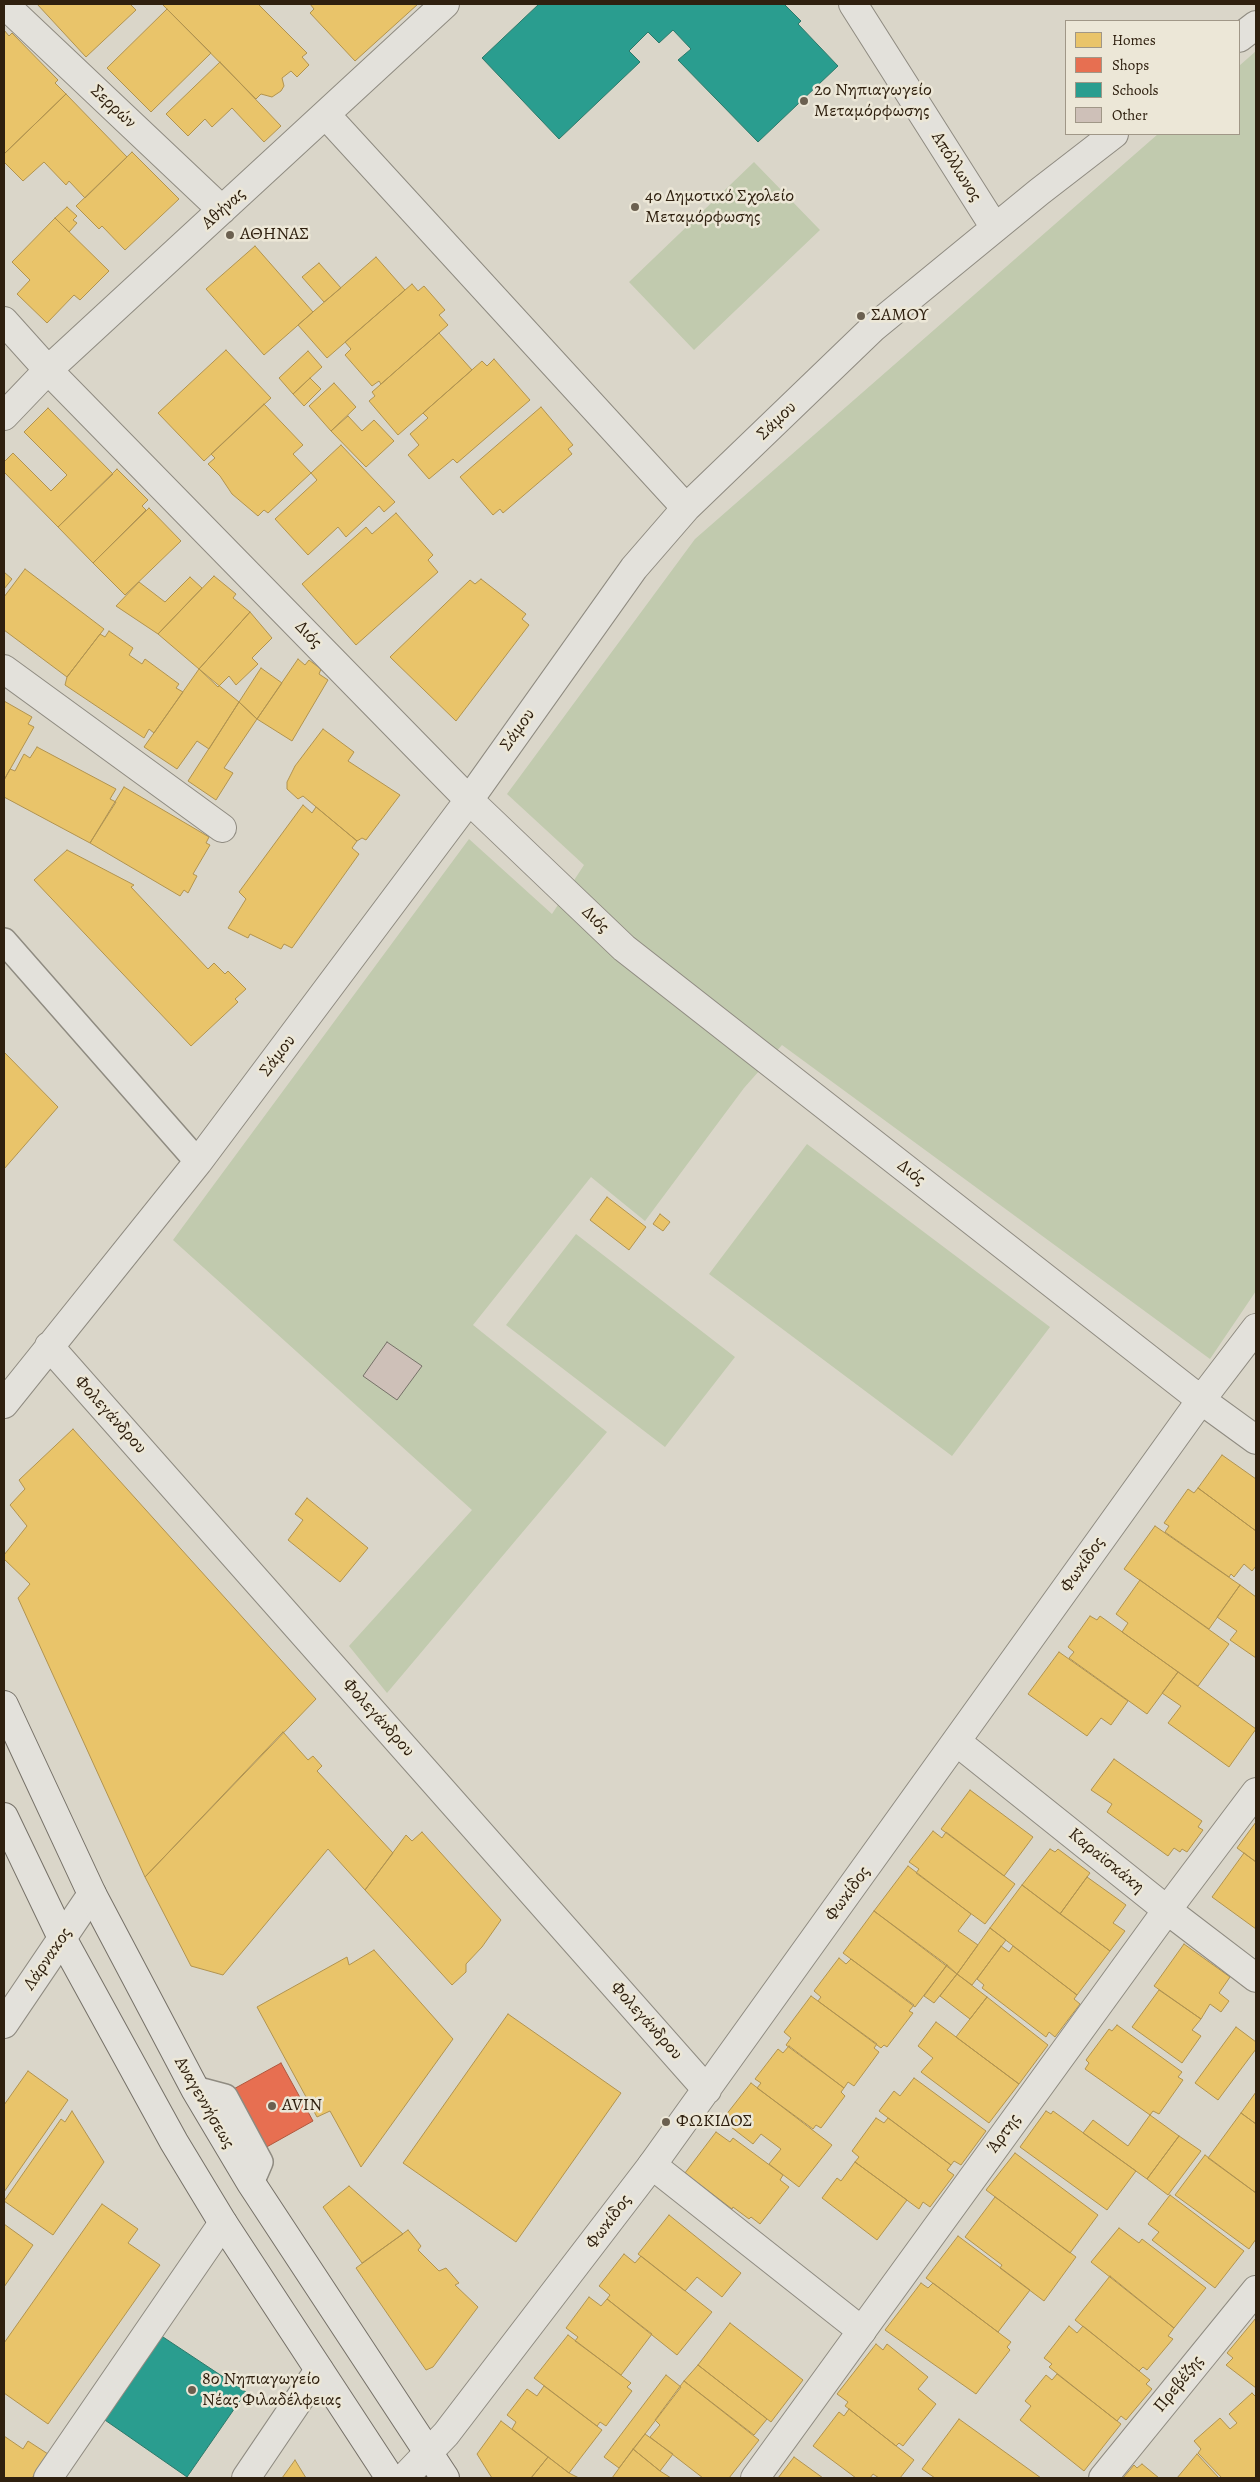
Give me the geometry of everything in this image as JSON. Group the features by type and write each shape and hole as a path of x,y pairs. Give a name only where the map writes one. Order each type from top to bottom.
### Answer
{"street":[{"name":"Σερρών","path":"4,4 222,210"},
{"name":"Αθήνας","path":"4,416 48,370 445,4"},
{"name":"Απόλλωνος","path":"853,4 995,228"},
{"path":"1240,37 1256,25"},
{"path":"326,115 686,508"},
{"name":"Σάμου","path":"4,1404 198,1162 469,800 634,568 686,508 873,328 1113,135"},
{"name":"Διός","path":"4,321 48,370 469,800 624,948 1200,1400 1256,1440"},
{"path":"4,669 222,828"},
{"name":"Φωκίδος","path":"404,2478 446,2434 652,2165 957,1742 1200,1400 1256,1328"},
{"name":"Φολεγάνδρου","path":"49,1346 707,2090"},
{"name":"Αναγεννήσεως","path":"4,1705 92,1894 195,2089 251,2183 445,2478"},
{"name":"Καραϊσκάκη","path":"957,1742 1167,1910 1256,1978"},
{"name":"Άρτης","path":"755,2478 1167,1910 1256,1792"},
{"path":"4,1817 62,1938 174,2142 223,2223 390,2478"},
{"name":"Λάρνακος","path":"4,2024 92,1894"},
{"path":"652,2165 862,2331"},
{"path":"48,2478 223,2223"},
{"name":"Πρεβέζης","path":"1103,2478 1256,2290"},
{"path":"246,2478 319,2370"}],"lane":[{"path":"4,941 198,1162"}],"green space":[{"path":"1256,51 1256,1291 1210,1359 782,1045 744,1088 645,1221 591,1177 473,1325 607,1432 387,1693 349,1646 472,1510 173,1240 469,839 552,914 584,865 507,794 695,539 1157,135 1240,135 1240,65"},
{"path":"754,162 820,230 694,350 629,282"},
{"path":"807,1144 1050,1327 952,1456 709,1274"},
{"path":"576,1234 735,1357 665,1447 506,1325"}],"building: Homes":[{"path":"37,4 130,4 136,10 86,57"},
{"path":"162,4 258,4 307,53 302,57 309,65 297,77 291,71 282,78 284,86 281,91 272,97 261,94 256,99"},
{"path":"310,4 418,4 355,61 310,13 314,9"},
{"path":"167,9 211,53 151,112 107,68"},
{"path":"4,30 9,36 12,33 58,80 55,83 66,94 4,154"},
{"path":"220,62 281,126 264,142 232,108 212,127 205,119 188,136 166,114"},
{"path":"66,94 127,157 85,198 69,181 66,185 44,162 23,181 4,162 4,154"},
{"path":"132,152 179,199 125,250 102,226 99,229 76,206"},
{"path":"67,207 77,216 73,220 77,223 69,232 55,218"},
{"path":"55,218 109,271 80,300 74,295 47,323 17,294 30,280 12,262"},
{"path":"255,246 313,312 264,355 206,289"},
{"path":"376,257 405,290 327,358 298,325"},
{"path":"319,263 341,288 324,302 302,277"},
{"path":"412,284 418,291 424,286 445,310 439,315 448,325 381,384 379,381 372,386 345,355 351,349 345,342"},
{"path":"439,333 472,370 398,435 369,401 375,396 372,392"},
{"path":"226,350 271,398 204,461 158,413"},
{"path":"308,351 322,367 293,394 279,378"},
{"path":"494,359 530,400 457,463 453,459 429,479 408,455 419,445 410,434 428,418 423,413 482,361 487,366"},
{"path":"310,378 321,389 304,406 293,394"},
{"path":"334,383 356,407 331,431 309,406"},
{"path":"264,404 303,445 293,454 311,473 268,513 264,510 258,516 232,494 220,476 208,464 215,458 211,454"},
{"path":"541,407 573,445 568,449 572,454 503,513 500,509 493,515 460,477"},
{"path":"48,408 113,474 58,527 4,472 4,462 13,453 51,491 67,475 24,432"},
{"path":"348,416 362,431 374,420 394,441 366,467 331,431"},
{"path":"341,445 395,502 384,512 379,506 346,537 338,527 308,555 275,519 317,480 311,473"},
{"path":"117,469 148,500 142,506 146,510 93,563 58,527"},
{"path":"149,508 181,541 125,595 93,563"},
{"path":"396,513 433,555 428,560 438,572 356,645 302,584 366,527 372,534"},
{"path":"25,569 104,629 67,677 4,630 4,597"},
{"path":"4,572 12,579 4,589"},
{"path":"214,576 236,594 233,598 250,612 199,669 158,634"},
{"path":"190,577 202,588 158,634 116,606 139,582 165,602"},
{"path":"481,579 526,614 522,619 529,625 456,721 390,657 470,580 475,584"},
{"path":"250,612 272,638 252,658 258,664 236,685 229,676 218,687 199,669"},
{"path":"109,631 133,648 129,655 142,664 145,659 179,684 176,688 183,692 154,733 149,729 144,738 65,685 67,677 100,634 105,637"},
{"path":"298,659 305,665 309,660 321,669 319,674 328,680 292,741 257,719"},
{"path":"261,668 282,683 257,719 239,702"},
{"path":"199,669 239,702 209,749 197,741 177,769 144,747"},
{"path":"4,701 32,717 28,724 34,727 4,780"},
{"path":"239,702 257,719 224,768 233,773 216,800 188,781"},
{"path":"323,729 354,752 348,761 400,795 366,840 362,838 357,841 303,796 298,799 287,789 287,782 295,766"},
{"path":"37,747 116,789 110,799 116,802 90,843 4,797 4,780 10,769 15,771 24,754 30,758"},
{"path":"124,787 209,837 206,843 210,845 193,874 197,876 188,893 184,890 180,896 90,843"},
{"path":"303,805 312,813 316,807 357,841 352,848 359,854 292,948 284,944 281,949 250,934 248,938 228,928 246,899 239,892"},
{"path":"67,850 134,885 131,887 208,969 214,963 225,974 228,971 246,989 235,999 238,1002 191,1046 34,880"},
{"path":"4,1052 58,1107 4,1169"},
{"path":"607,1197 646,1227 629,1250 590,1220"},
{"path":"660,1214 670,1222 663,1231 653,1224"},
{"path":"73,1429 316,1699 145,1877 18,1598 30,1584 4,1559 4,1555 27,1526 10,1505 25,1489 19,1480"},
{"path":"1222,1455 1256,1479 1256,1531 1198,1488"},
{"path":"1198,1488 1256,1531 1256,1566 1252,1571 1244,1564 1234,1577 1231,1574 1229,1577 1165,1532 1169,1526 1164,1523 1188,1489 1194,1493"},
{"path":"307,1498 368,1548 340,1582 288,1540 303,1520 295,1514"},
{"path":"1155,1526 1240,1585 1209,1629 1124,1569"},
{"path":"1140,1580 1229,1644 1198,1686 1122,1632 1128,1623 1116,1614"},
{"path":"1240,1585 1256,1597 1256,1658 1230,1640 1237,1631 1217,1617"},
{"path":"1090,1616 1097,1620 1100,1616 1178,1672 1147,1714 1069,1658 1074,1652 1068,1647"},
{"path":"1059,1652 1128,1701 1111,1725 1101,1718 1087,1736 1028,1694"},
{"path":"1178,1672 1256,1729 1229,1767 1168,1723 1181,1706 1162,1693"},
{"path":"283,1732 308,1760 313,1756 322,1766 317,1771 393,1853 365,1890 328,1849 223,1975 191,1966 145,1877"},
{"path":"1114,1759 1202,1821 1198,1827 1203,1830 1187,1852 1182,1849 1180,1852 1174,1848 1168,1856 1107,1812 1112,1804 1091,1790"},
{"path":"970,1790 1033,1837 1004,1876 941,1829"},
{"path":"1256,1822 1256,1862 1237,1848"},
{"path":"933,1831 942,1838 946,1832 1015,1884 985,1924 916,1873 919,1869 909,1862"},
{"path":"422,1832 501,1920 482,1947 466,1964 466,1972 452,1985 365,1890 406,1835 412,1841"},
{"path":"1050,1849 1055,1852 1058,1849 1090,1873 1060,1914 1022,1885"},
{"path":"1244,1853 1256,1862 1256,1929 1212,1897"},
{"path":"908,1866 971,1914 958,1931 978,1945 957,1974 874,1911"},
{"path":"1087,1877 1126,1905 1113,1923 1125,1931 1110,1951 1060,1914"},
{"path":"1022,1885 1110,1951 1077,1995 990,1928"},
{"path":"874,1911 947,1965 915,2007 843,1953"},
{"path":"990,1928 1006,1940 972,1985 957,1974"},
{"path":"1184,1944 1230,1977 1219,1993 1229,2001 1221,2012 1210,2004 1201,2019 1154,1986"},
{"path":"1001,1946 1009,1952 1013,1946 1077,1995 1074,1999 1080,2004 1055,2037 1049,2032 1046,2037 982,1988 984,1985 977,1979"},
{"path":"374,1950 453,2039 361,2167 330,2111 317,2117 257,2007 347,1957 349,1965"},
{"path":"839,1958 846,1964 851,1959 914,2005 909,2011 913,2013 887,2047 884,2045 881,2048 818,2001 821,1997 814,1991"},
{"path":"947,1965 957,1974 934,2003 924,1996"},
{"path":"957,1974 987,1997 970,2019 940,1996"},
{"path":"1159,1990 1201,2019 1192,2030 1201,2036 1182,2063 1132,2027"},
{"path":"811,1996 877,2044 874,2048 879,2052 854,2086 848,2082 844,2088 786,2045 791,2038 784,2032"},
{"path":"987,1997 1048,2045 1019,2084 956,2037"},
{"path":"508,2014 621,2093 516,2242 403,2163"},
{"path":"936,2022 1019,2084 989,2123 921,2072 933,2058 918,2046"},
{"path":"1117,2025 1182,2072 1178,2077 1183,2080 1159,2114 1153,2111 1150,2115 1085,2069 1089,2063 1086,2060 1109,2029 1112,2031"},
{"path":"1236,2027 1256,2042 1256,2049 1218,2100 1195,2083"},
{"path":"789,2046 844,2088 841,2092 845,2096 821,2128 816,2125 813,2129 757,2088 761,2083 755,2079 778,2049 783,2053"},
{"path":"28,2071 68,2100 4,2192 4,2105"},
{"path":"914,2078 986,2131 961,2165 954,2161 951,2165 879,2111 894,2091 900,2096"},
{"path":"751,2083 832,2145 799,2187 769,2164 781,2149 761,2134 753,2144 722,2120"},
{"path":"1256,2092 1256,2124 1241,2113"},
{"path":"72,2111 104,2162 53,2235 4,2201 61,2119 65,2122"},
{"path":"1046,2111 1051,2114 1053,2111 1136,2171 1107,2210 1020,2147"},
{"path":"1241,2113 1256,2124 1256,2193 1208,2158"},
{"path":"1150,2115 1179,2136 1147,2179 1083,2133 1093,2120 1128,2146"},
{"path":"876,2118 884,2123 888,2118 951,2165 947,2170 954,2175 930,2207 923,2202 919,2209 855,2162 859,2157 852,2151"},
{"path":"716,2132 730,2142 733,2138 783,2175 780,2180 789,2187 760,2224 751,2217 749,2219 733,2207 732,2209 685,2173"},
{"path":"1179,2136 1201,2151 1168,2195 1147,2179"},
{"path":"1015,2153 1098,2215 1070,2253 986,2190"},
{"path":"1205,2155 1256,2193 1256,2239 1249,2249 1175,2195"},
{"path":"855,2162 907,2200 877,2240 822,2198 837,2178 841,2181"},
{"path":"349,2186 403,2234 362,2263 323,2207"},
{"path":"1170,2195 1244,2251 1215,2288 1152,2240 1159,2232 1148,2224"},
{"path":"995,2197 1076,2257 1044,2301 1000,2268 1002,2265 965,2237"},
{"path":"102,2204 138,2229 128,2243 160,2265 48,2424 4,2393 4,2343"},
{"path":"669,2215 741,2273 722,2297 697,2277 685,2291 638,2254"},
{"path":"4,2224 33,2245 4,2287"},
{"path":"1119,2228 1139,2243 1142,2239 1206,2288 1174,2328 1091,2262"},
{"path":"408,2230 421,2246 418,2250 439,2271 446,2268 459,2283 455,2285 478,2307 433,2367 426,2370 356,2268"},
{"path":"958,2236 1030,2290 998,2332 926,2278"},
{"path":"624,2254 635,2263 641,2256 712,2312 677,2355 607,2299 610,2295 599,2286"},
{"path":"1110,2276 1174,2328 1168,2336 1173,2339 1147,2370 1143,2367 1139,2371 1075,2320"},
{"path":"921,2283 928,2288 933,2283 1011,2342 1007,2347 1010,2350 976,2394 885,2330"},
{"path":"589,2297 601,2306 607,2299 652,2334 621,2375 575,2341 578,2337 566,2328"},
{"path":"1256,2318 1256,2388 1226,2365 1233,2358 1227,2353"},
{"path":"730,2323 803,2380 771,2422 698,2365"},
{"path":"1069,2326 1077,2333 1083,2326 1150,2380 1146,2384 1152,2389 1126,2420 1121,2416 1117,2421 1049,2367 1052,2364 1044,2358"},
{"path":"568,2335 631,2383 627,2387 632,2391 606,2426 600,2422 597,2426 534,2378"},
{"path":"876,2344 883,2350 887,2344 928,2377 918,2389 936,2404 903,2446 899,2443 896,2446 845,2406 848,2402 837,2394"},
{"path":"698,2365 767,2419 754,2435 684,2381"},
{"path":"1057,2374 1121,2424 1084,2471 1020,2420 1031,2406 1025,2401 1046,2375 1052,2380"},
{"path":"666,2375 681,2387 619,2468 604,2457"},
{"path":"684,2381 759,2440 729,2478 703,2478 650,2437 660,2425 655,2420"},
{"path":"544,2386 602,2430 569,2473 512,2429 516,2422 507,2415 527,2389 537,2396"},
{"path":"1252,2393 1256,2397 1256,2478 1222,2478 1198,2453 1201,2449 1194,2441 1220,2418 1230,2429 1237,2423 1229,2414"},
{"path":"849,2409 914,2460 900,2478 879,2478 873,2474 870,2478 856,2478 813,2446 839,2412 844,2416"},
{"path":"959,2419 1041,2478 935,2478 922,2469"},
{"path":"501,2421 548,2457 531,2478 492,2478 477,2454"},
{"path":"645,2434 673,2454 660,2471 633,2449"},
{"path":"4,2436 23,2449 28,2441 48,2454 32,2478 4,2478"},
{"path":"633,2449 660,2471 671,2478 612,2478"},
{"path":"1197,2454 1219,2478 1177,2478"},
{"path":"548,2457 569,2473 579,2478 531,2478"},
{"path":"794,2457 823,2478 778,2478"},
{"path":"295,2460 306,2478 282,2478"},
{"path":"1142,2464 1159,2478 1123,2478 1134,2465 1137,2468"}],"building: Shops":[{"name":"AVIN","path":"281,2063 313,2121 263,2149 230,2091"}],"building: Schools":[{"path":"539,4 784,4 801,21 798,24 838,66 758,142 678,60 691,49 673,30 659,43 648,32 629,51 640,62 559,139 482,58"},
{"path":"160,2335 246,2392 187,2477 102,2418"}],"building: Other":[{"path":"387,1342 422,1366 397,1400 363,1376"}],"place":[{"name":"2ο Νηπιαγωγείο Μεταμόρφωσης","path":"804,101"},
{"name":"4ο Δημοτικό Σχολείο Μεταμόρφωσης","path":"635,207"},
{"name":"ΑΘΗΝΑΣ","path":"230,235"},
{"name":"ΣΑΜΟΥ","path":"861,316"},
{"name":"AVIN","path":"272,2106"},
{"name":"ΦΩΚΙΔΟΣ","path":"666,2122"},
{"name":"8ο Νηπιαγωγείο Νέας Φιλαδέλφειας","path":"192,2390"}]}
